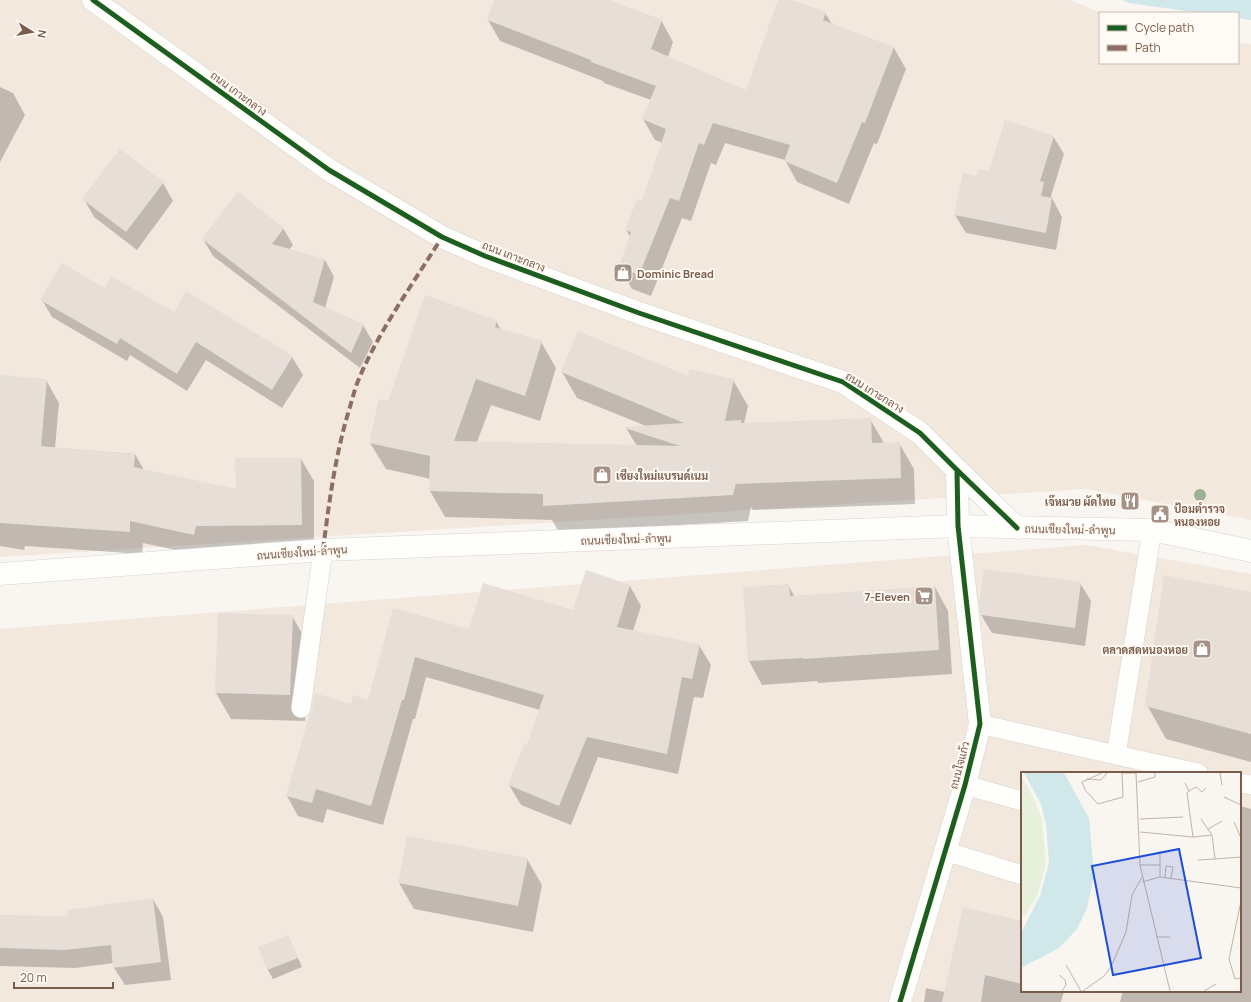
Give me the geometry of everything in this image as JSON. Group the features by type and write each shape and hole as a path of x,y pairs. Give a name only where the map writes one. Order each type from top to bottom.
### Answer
{"street":[{"name":"ถนน เกาะกลาง","path":"93,0 329,170 442,237 485,256 639,313 843,382 920,432 1017,528"},
{"path":"957,470 958,526"},
{"name":"ถนนเชียงใหม่-ลำพูน","path":"0,574 323,550 958,526 1152,530 1251,551"},
{"name":"ถนนใจแก้ว","path":"900,1002 965,785 980,724 958,526"}],"lane":[{"path":"1116,755 1152,530"},
{"path":"301,708 323,550"},
{"path":"980,724 1193,772"},
{"path":"1241,783 1251,785"},
{"path":"965,785 1021,801"},
{"path":"945,851 1021,875"}],"shaded area":[{"path":"0,0 1070,0 1099,12 1099,64 1239,64 1239,43 1251,44 1251,520 1086,489 0,557"},
{"path":"1086,545 1251,574 1251,1002 0,1002 0,629"}],"water":[{"path":"1122,0 1251,0 1251,20 1239,18 1239,12 1194,12 1129,3"}],"building":[{"path":"494,0 610,0 662,20 651,49 746,90 778,0 792,0 826,12 823,20 894,47 865,123 862,122 837,183 784,161 790,145 713,123 704,145 699,143 679,201 670,198 639,275 619,267 631,232 625,230 637,199 642,201 666,129 642,119 656,86 591,62 591,60 487,20"},
{"path":"1005,120 1054,136 1040,181 1044,182 1041,196 1052,198 1046,233 954,215 963,173 976,176 978,169 989,171"},
{"path":"120,149 164,182 126,232 82,199"},
{"path":"238,192 284,228 272,244 325,259 313,302 364,324 351,353 202,239"},
{"path":"62,263 105,288 111,276 174,312 186,291 293,356 272,390 196,342 177,374 120,338 117,344 40,300"},
{"path":"425,295 497,320 495,327 542,341 525,396 476,379 454,441 680,446 625,427 684,423 561,372 578,331 688,376 689,369 734,379 725,421 741,420 741,423 871,418 872,443 900,442 901,478 736,483 733,495 543,506 543,494 429,491 430,456 369,443 379,399 388,401"},
{"path":"0,375 47,379 41,446 135,454 134,467 236,489 235,458 301,458 302,525 196,526 194,535 130,521 130,532 0,523"},
{"path":"984,569 1081,582 1075,628 981,615 979,603"},
{"path":"586,570 630,585 617,627 700,644 692,679 682,677 667,754 587,737 559,806 508,785 524,744 527,745 544,695 415,657 404,700 402,700 371,806 316,789 312,803 286,796 312,710 315,693 351,704 353,695 368,700 393,608 469,629 483,583 573,610"},
{"name":"ตลาดสดหนองหอย","path":"1164,575 1251,592 1251,734 1145,706"},
{"path":"789,584 790,596 935,586 939,650 748,661 743,587"},
{"path":"218,613 293,615 290,695 215,693"},
{"path":"407,836 528,858 518,906 398,883"},
{"path":"153,898 161,962 113,968 111,945 64,950 0,948 0,915 68,916 67,910"},
{"path":"963,907 1021,921 1021,984 985,975 981,1002 942,1002"},
{"path":"288,935 298,958 267,970 258,947"}],"marked path":[{"path":"323,550 336,462 344,427 358,381 366,362 386,325 442,237"}],"cycle path":[{"path":"93,0 329,170 442,237 485,256 639,313 843,382 920,433 1017,528"},
{"path":"900,1002 965,785 980,724 958,526 957,470"}],"place":[{"name":"Dominic Bread","path":"623,273"},
{"name":"เชียงใหม่แบรนด์เนม","path":"602,475"},
{"name":"เจ๊หมวย ผัดไทย","path":"1130,501"},
{"name":"ป้อมตำรวจ หนองหอย","path":"1160,514"},
{"name":"7-Eleven","path":"924,596"},
{"name":"ตลาดสดหนองหอย","path":"1202,649"}]}
